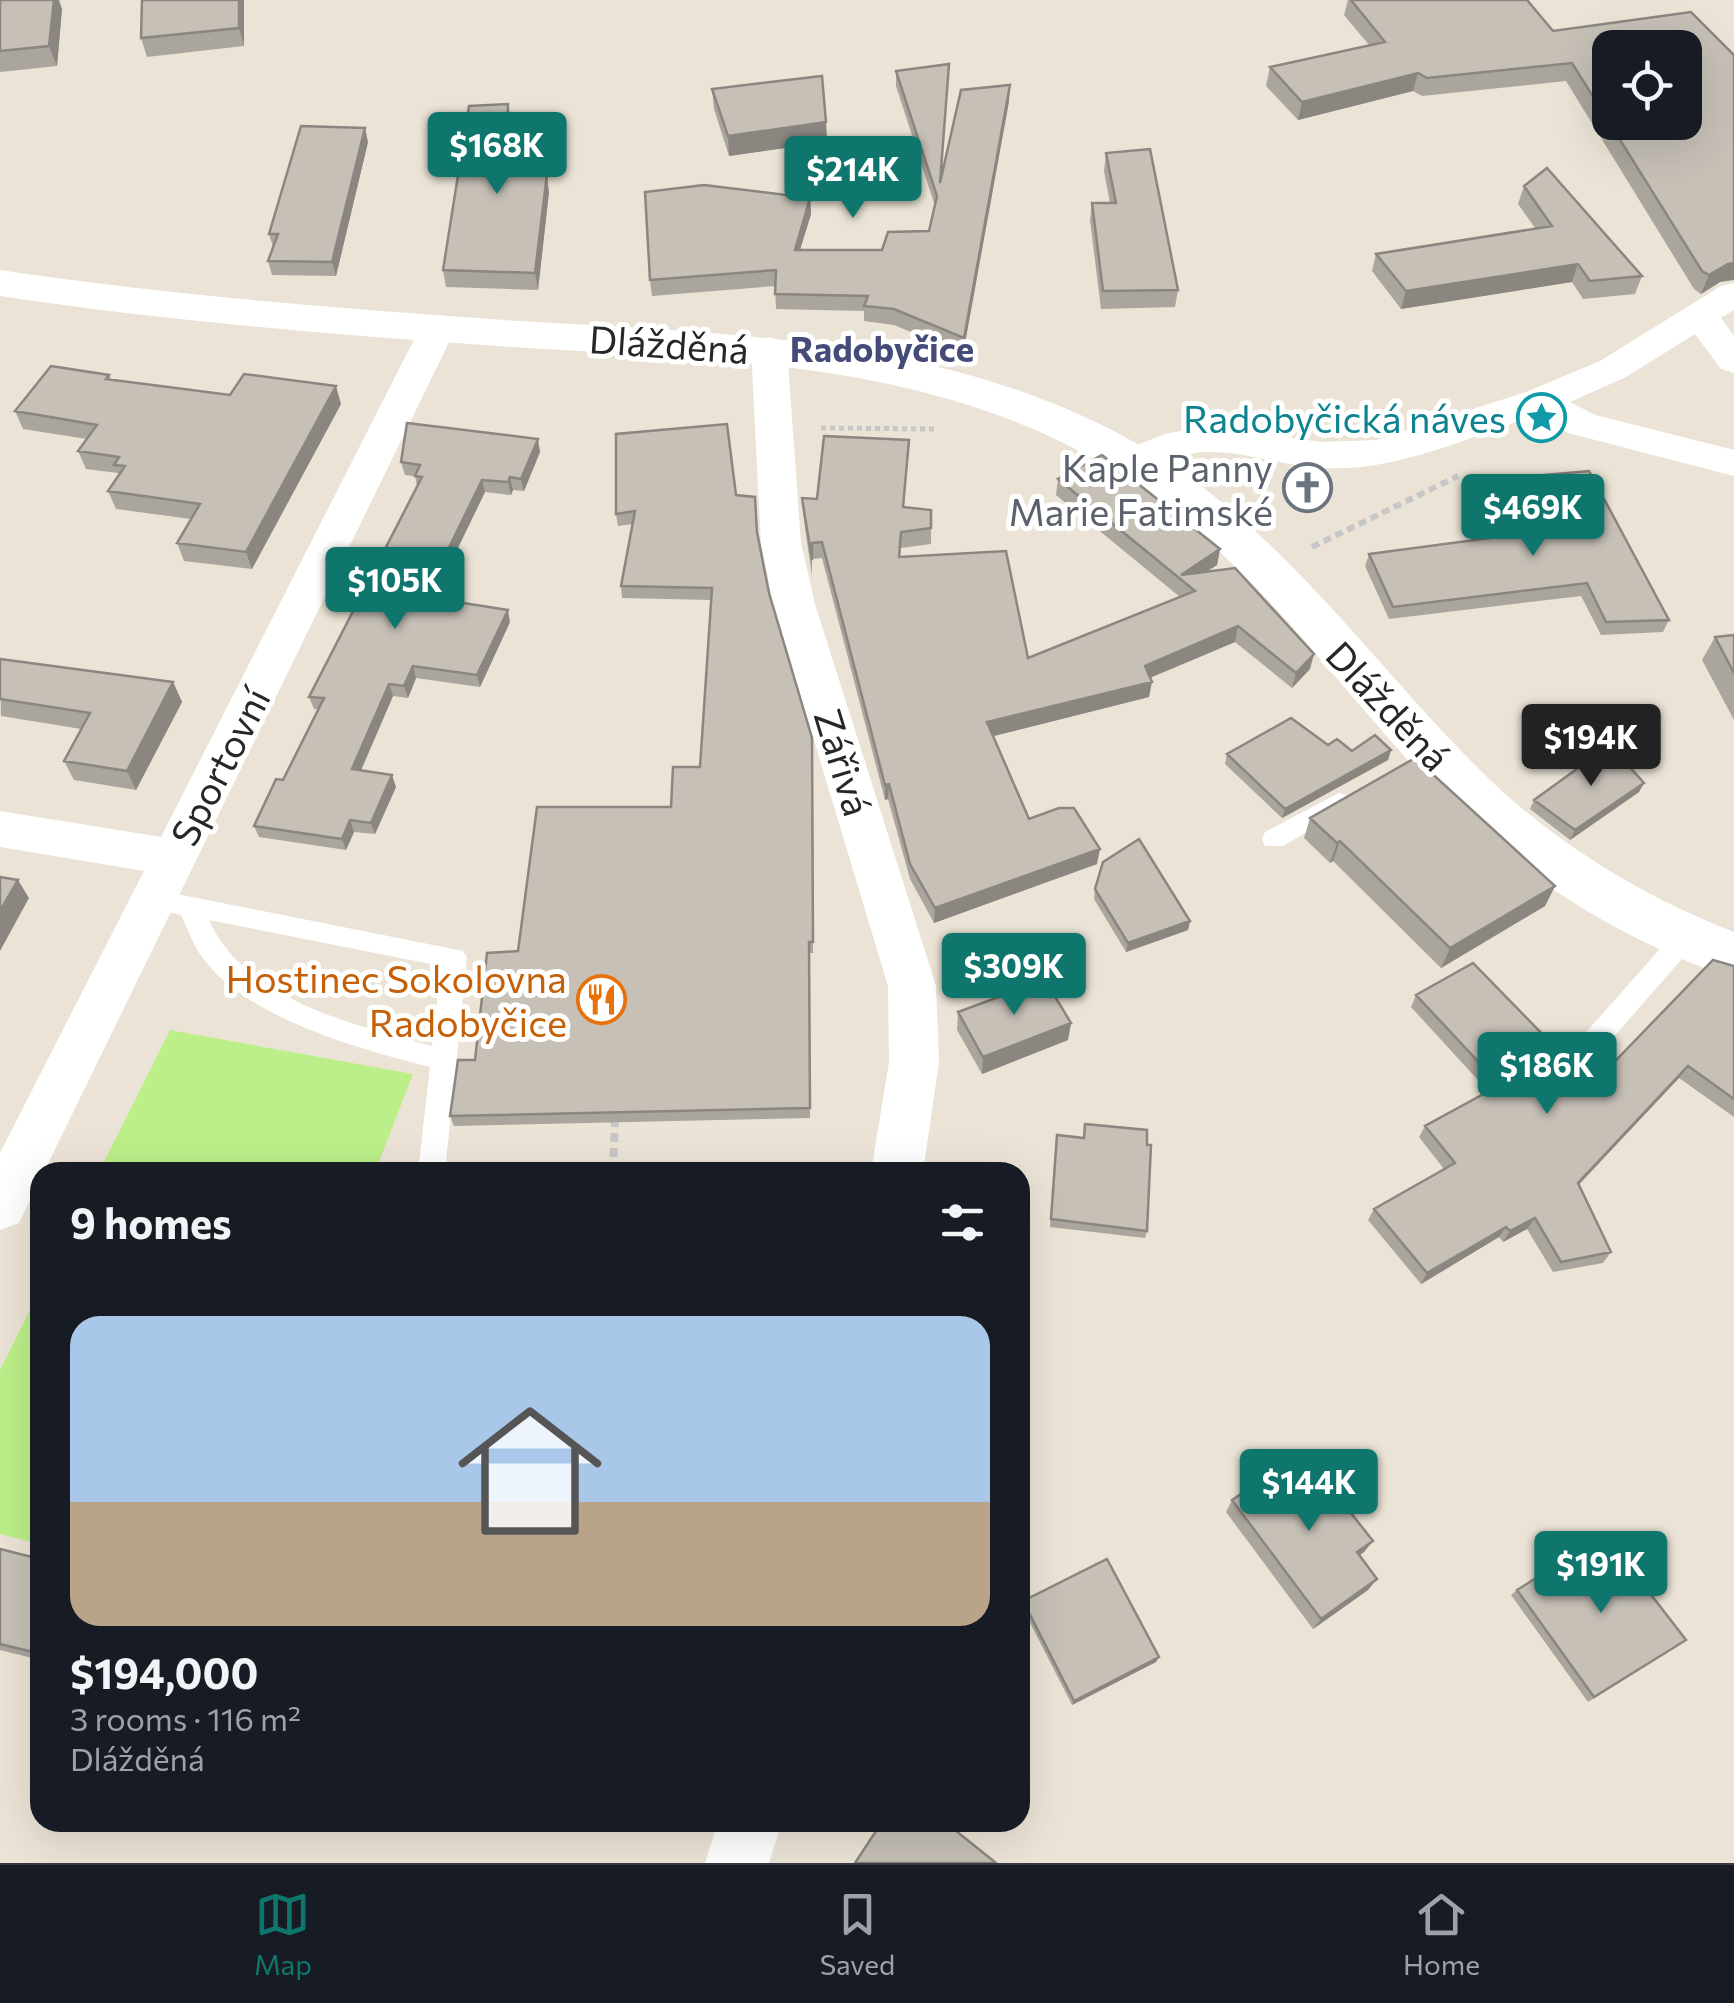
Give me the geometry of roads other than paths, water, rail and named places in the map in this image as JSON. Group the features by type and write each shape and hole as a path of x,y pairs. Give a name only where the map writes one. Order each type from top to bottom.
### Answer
{"street":[{"name":"Dlážděná","path":"0,284 186,307 769,349 864,360 942,378 1014,401 1132,461 1221,526 1266,570 1418,757 1474,796 1522,837 1605,894 1684,938 1734,956"},
{"path":"1132,461 1179,442 1208,439 1353,457 1378,454 1539,401 1613,369 1734,294"},
{"path":"1699,315 1734,361"},
{"name":"Sportovní","path":"0,1206 172,888 439,326"},
{"name":"Zářivá","path":"769,349 780,543 794,604 912,986 914,1062 899,1162"},
{"path":"1539,401 1582,424 1734,463"},
{"path":"0,829 172,888"},
{"path":"737,1863 747,1832"}],"lane":[{"path":"1274,839 1357,792"},
{"path":"172,888 211,950 242,980 305,1014 394,1048 444,1060"},
{"path":"172,888 454,958 433,1162"},
{"path":"1574,1064 1684,938"}],"place":[{"name":"Radobyčická náves","path":"1541,417"},
{"name":"Kaple Panny Marie Fatimské","path":"1308,488"},
{"name":"Hostinec Sokolovna Radobyčice","path":"602,999"}],"district":[{"name":"Radobyčice","path":"882,347"}]}
